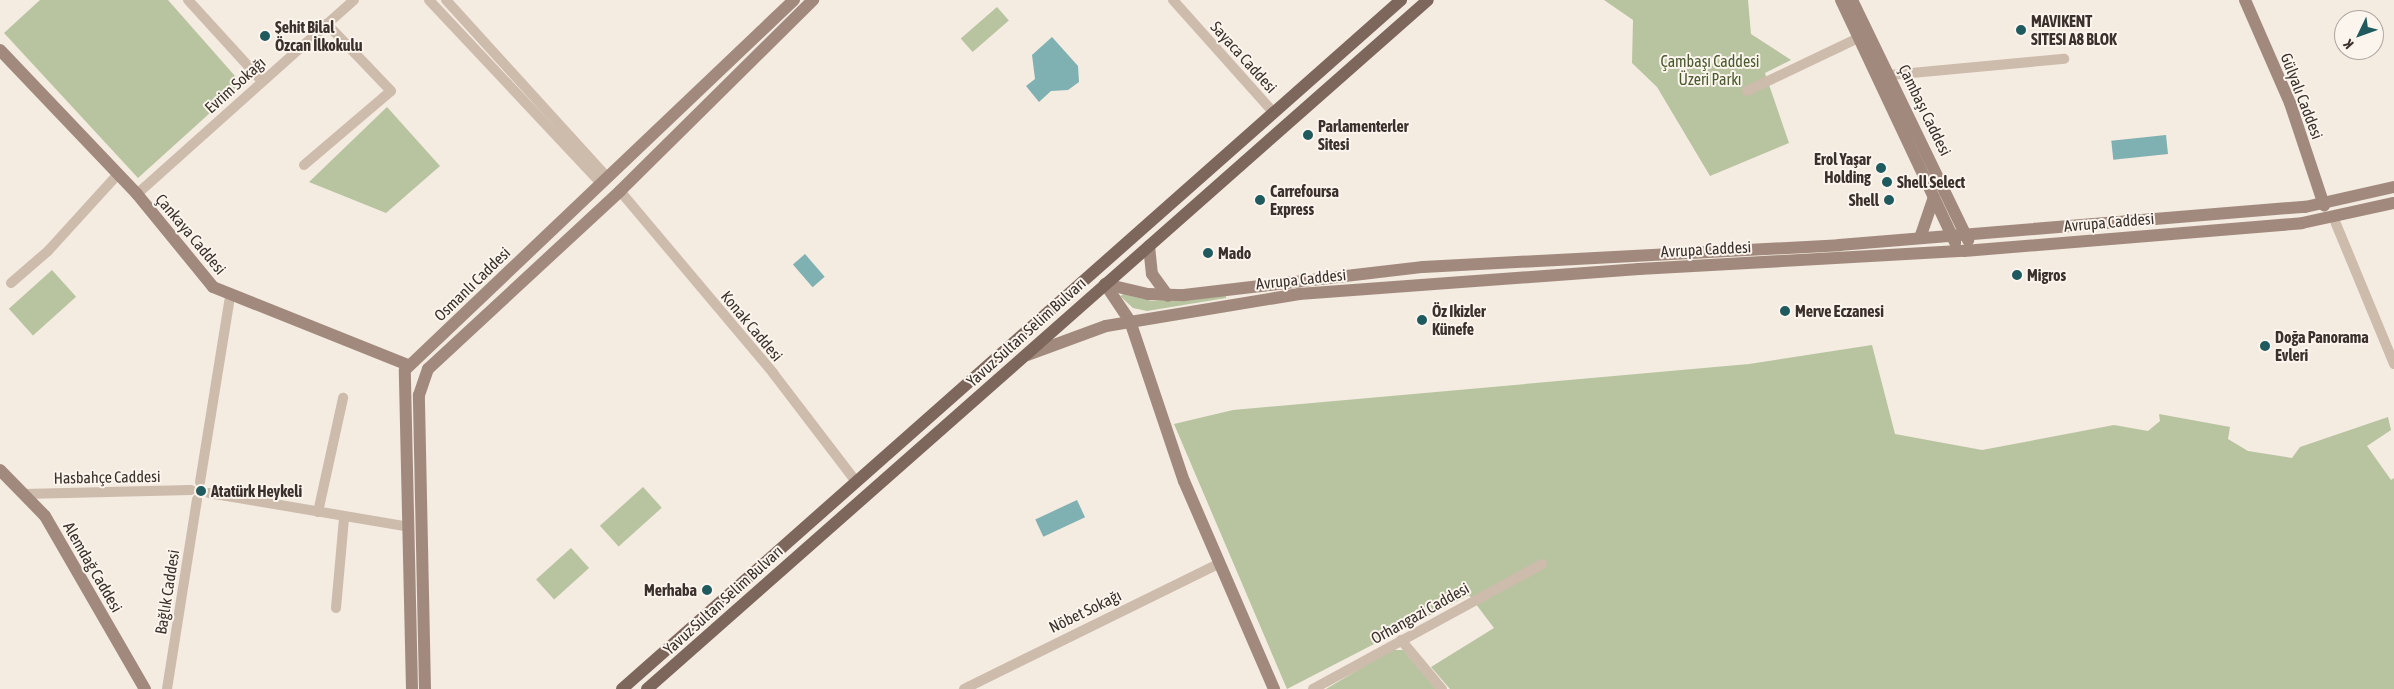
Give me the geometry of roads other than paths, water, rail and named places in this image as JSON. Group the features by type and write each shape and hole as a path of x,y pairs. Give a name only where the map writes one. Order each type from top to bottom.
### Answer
{"main road":[{"name":"Osmanlı Caddesi","path":"410,363 794,0"},
{"name":"Osmanlı Caddesi","path":"424,377 529,271 620,191 813,0"},
{"name":"Yavuz Sultan Selim Bulvarı","path":"622,689 1095,273 1273,112 1401,0"},
{"name":"Yavuz Sultan Selim Bulvarı","path":"647,689 1428,0"},
{"name":"Çambaşı Caddesi","path":"1841,0 1952,236 1964,251"},
{"name":"Çambaşı Caddesi","path":"1852,0 1967,234"},
{"name":"Gülyalı Caddesi","path":"2245,0 2290,103 2324,205"},
{"name":"Çankaya Caddesi","path":"0,50 137,194 213,287 230,297 410,363 419,363 424,377"},
{"path":"1284,103 1290,122"},
{"path":"1273,112 1290,122"},
{"path":"619,175 620,191 604,192 603,179 619,175"},
{"name":"Avrupa Caddesi","path":"1105,284 1168,296 1423,268 1952,236 2324,205 2394,187"},
{"path":"1920,238 1934,196"},
{"name":"Avrupa Caddesi","path":"1024,356 1082,332 1130,321 1230,303 1369,287 1964,251 2334,219 2394,203"},
{"path":"1964,251 1967,234"},
{"path":"1148,246 1152,274 1168,296"},
{"path":"1095,273 1105,284 1130,321 1184,481 1274,689"},
{"path":"410,363 405,378 412,689"},
{"path":"405,378 424,377 425,689"},
{"name":"Alemdağ Caddesi","path":"0,470 45,516 145,689"}],"street":[{"path":"188,0 262,81"},
{"name":"Evrim Sokağı","path":"137,194 354,0"},
{"path":"429,0 603,179"},
{"path":"446,0 603,179"},
{"name":"Sayaca Caddesi","path":"1174,0 1273,112"},
{"path":"304,165 390,91 327,24"},
{"path":"1747,91 1860,37"},
{"path":"1890,76 2064,59"},
{"path":"11,283 48,251 118,174"},
{"name":"Konak Caddesi","path":"620,191 773,374 857,483"},
{"path":"2334,219 2394,364"},
{"path":"194,494 200,482 230,297"},
{"path":"318,512 343,398"},
{"path":"200,482 209,493"},
{"path":"194,494 209,493 344,518 409,527"},
{"name":"Hasbahçe Caddesi","path":"24,494 194,494"},
{"name":"Bağlık Caddesi","path":"167,689 194,494"},
{"path":"336,608 344,518"},
{"name":"Nöbet Sokağı","path":"964,689 1220,563"},
{"name":"Orhangazi Caddesi","path":"1313,689 1542,564"},
{"path":"1401,640 1442,689"}],"water":[{"path":"1052,37 1078,66 1079,82 1068,90 1051,91 1039,102 1026,86 1035,79 1032,55"},
{"path":"2166,135 2168,154 2113,160 2111,141"},
{"path":"805,254 825,277 813,287 793,264"},
{"path":"1077,500 1085,517 1043,537 1035,519"}],"place":[{"name":"MAVIKENT SITESI A8 BLOK","path":"2021,30"},
{"name":"Şehit Bilal Özcan İlkokulu","path":"265,36"},
{"name":"Parlamenterler Sitesi","path":"1308,135"},
{"name":"Erol Yaşar Holding","path":"1881,168"},
{"name":"Shell Select","path":"1887,182"},
{"name":"Carrefoursa Express","path":"1260,200"},
{"name":"Shell","path":"1889,200"},
{"name":"Mado","path":"1208,253"},
{"name":"Migros","path":"2017,275"},
{"name":"Merve Eczanesi","path":"1785,311"},
{"name":"Öz Ikizler Künefe","path":"1422,320"},
{"name":"Doğa Panorama Evleri","path":"2265,346"},
{"name":"Atatürk Heykeli","path":"201,491"},
{"name":"Merhaba","path":"707,590"}],"park label":[{"name":"Çambaşı Caddesi Üzeri Parkı","path":"1710,70"}]}
